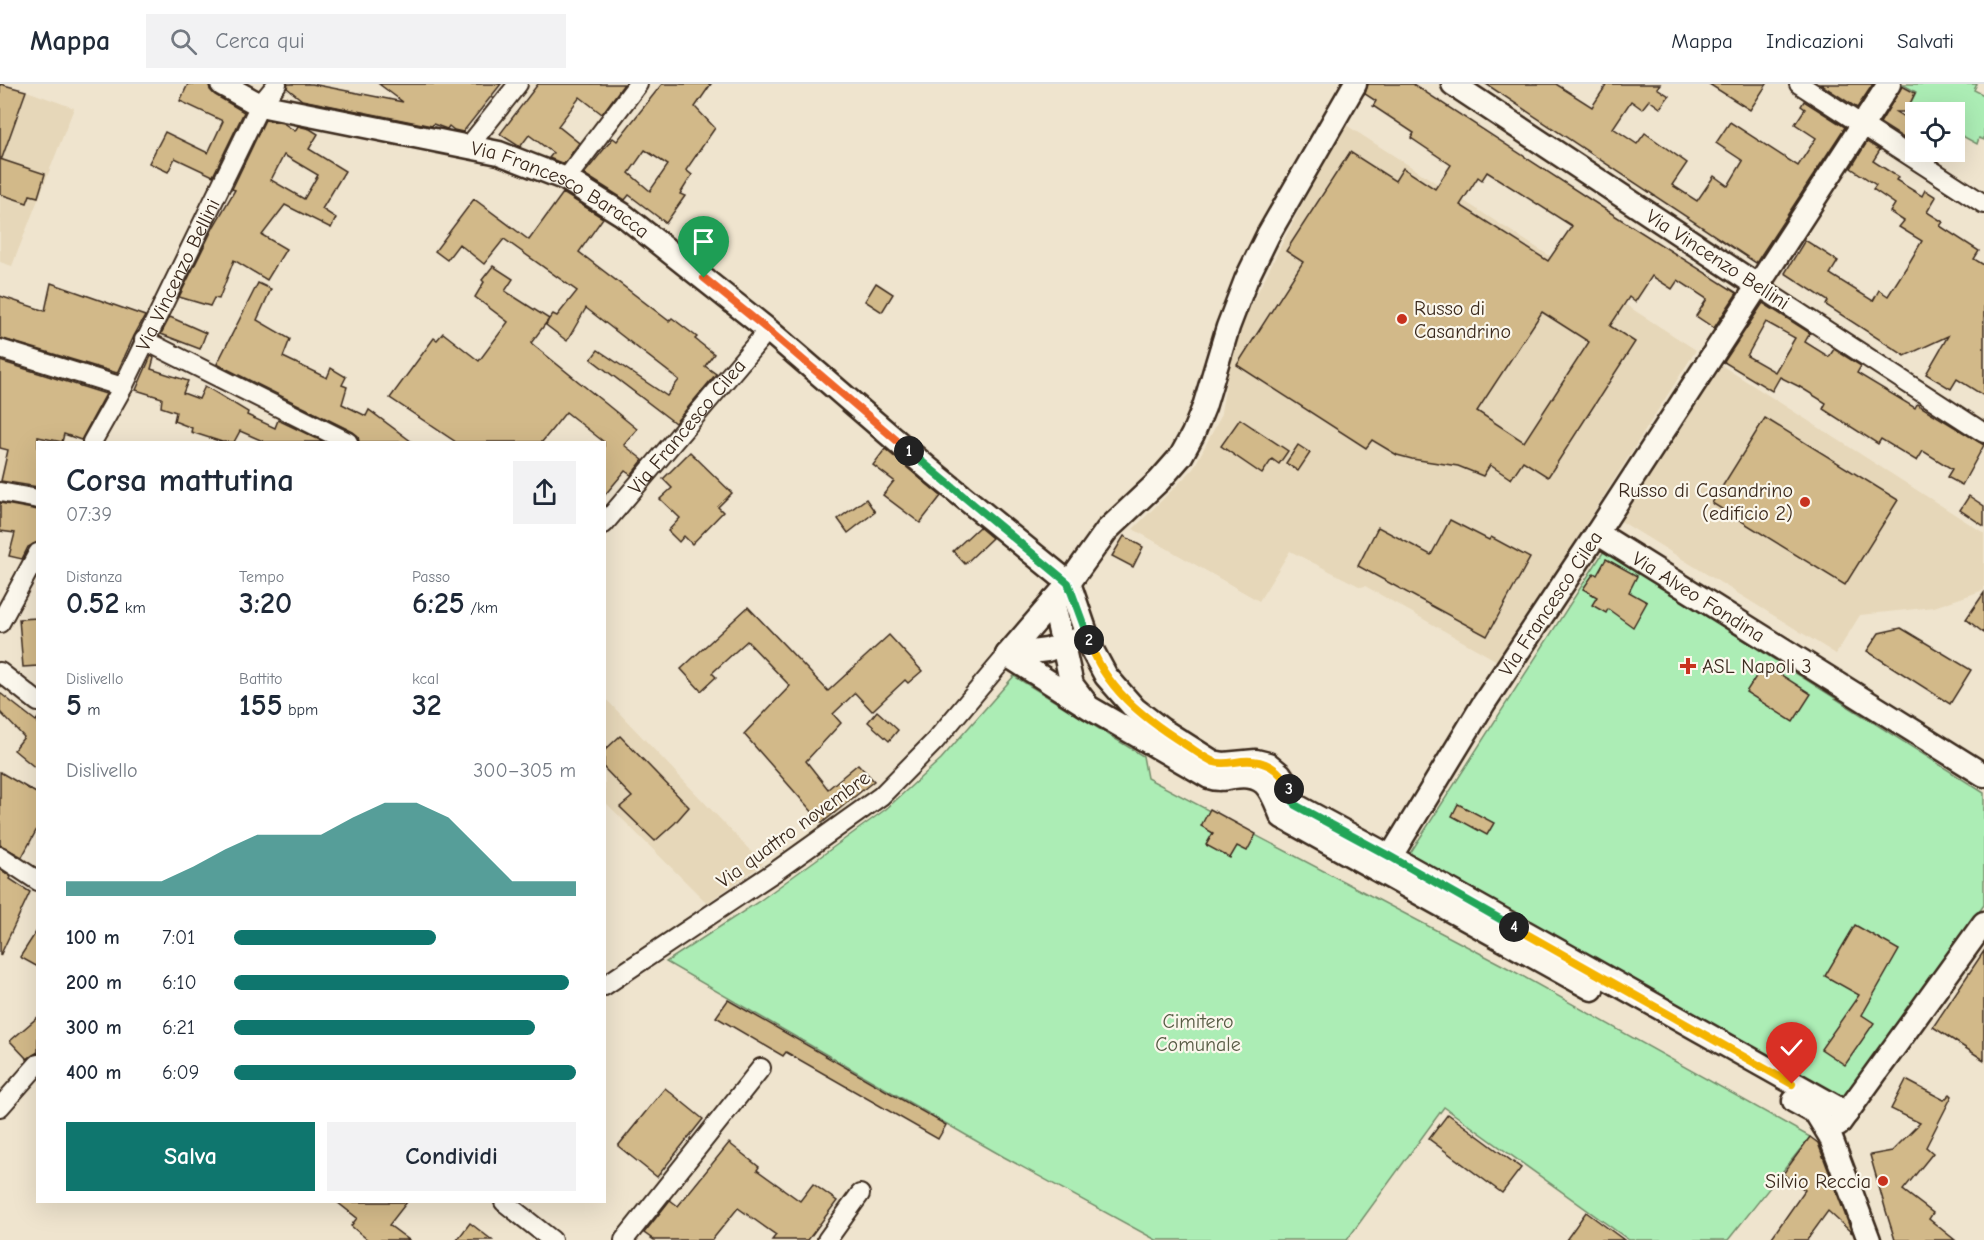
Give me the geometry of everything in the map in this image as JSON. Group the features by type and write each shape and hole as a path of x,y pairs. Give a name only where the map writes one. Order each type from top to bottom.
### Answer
{"street":[{"name":"Via Francesco Baracca","path":"222,84 260,105 499,153 566,179 622,214 768,330 929,469 1068,583"},
{"name":"Via Vincenzo Bellini","path":"93,441 123,387 260,105 277,84"},
{"path":"468,147 518,84"},
{"path":"566,179 638,84"},
{"path":"1007,655 1053,602 1107,530 1159,481 1181,456 1204,406 1228,327 1246,280 1268,235 1355,84"},
{"name":"Via Vincenzo Bellini","path":"1453,84 1984,433"},
{"path":"1799,84 1984,204"},
{"name":"Via Francesco Cilea","path":"1386,865 1484,703 1598,533 1889,84"},
{"name":"Via Francesco Cilea","path":"606,522 768,330"},
{"path":"144,340 346,441"},
{"path":"0,349 123,387"},
{"path":"0,492 36,499"},
{"name":"Via Alveo Fondina","path":"1598,533 1984,775"},
{"path":"0,623 36,557"},
{"path":"1068,583 1106,676 1135,709 1161,729 1213,762 1224,764 1256,761 1268,764 1280,774 1288,786 1295,805 1386,865 1816,1113 1830,1136 1863,1236"},
{"path":"1053,602 1072,685 1090,708"},
{"path":"1007,655 1047,650 1080,638 1087,633"},
{"path":"1068,668 1071,657 1080,651 1089,653 1099,662"},
{"path":"1007,655 1090,708 1209,777 1216,780 1246,776 1259,779 1270,789 1282,818 1386,865 1847,1113"},
{"name":"Via quattro novembre","path":"606,985 776,871 881,796 935,741 1007,655"},
{"path":"0,672 36,700"},
{"path":"0,856 36,880"},
{"path":"1830,1136 1984,923"},
{"path":"0,1107 16,1086 36,1066"},
{"path":"624,1240 761,1068"},
{"path":"827,1240 860,1194"},
{"path":"505,1203 552,1240"}],"shaded area":[{"path":"27,91 74,108 12,266 0,262 0,150 5,151"},
{"path":"1343,123 1696,350 1499,662 1365,586 1361,587 1290,551 1259,601 1133,529 1193,469 1220,418 1234,339"},
{"path":"1721,365 1984,533 1984,590 1934,607 1860,615 1836,654 1619,520"},
{"path":"606,699 763,864 707,903 606,803"}],"green space":[{"path":"1902,84 1977,84 1974,90 1984,95 1984,140 1979,138 1977,144 1965,137 1965,102 1911,102 1916,92"},
{"path":"1604,551 1984,793 1984,905 1845,1101 1409,855"},
{"name":"Cimitero Comunale","path":"1014,676 1143,756 1147,778 1508,968 1810,1137 1728,1240 1629,1240 1444,1107 1347,1240 1156,1240 1004,1157 666,962 758,902 886,809 941,759"}],"building":[{"path":"0,84 26,91 2,158 0,158"},
{"path":"188,84 209,84 210,90 215,95 244,112 213,176 175,158 168,172 149,163 165,132 208,153 223,121 180,101"},
{"path":"288,84 312,84 403,102 379,84 501,84 463,132 449,126 447,129 433,124 432,126 302,100 287,88"},
{"path":"538,84 624,84 602,114 580,97 558,126 579,143 564,164 549,158 553,153 529,135 520,147 500,134"},
{"path":"662,84 711,84 695,107 715,128 686,170 692,175 680,194 685,196 666,223 629,195 625,200 584,174 613,138 617,141","holes":["645,150 668,165 650,191 629,173"]},
{"name":"Russo di Casandrino","path":"1368,84 1413,84 1737,293 1714,328 1696,316 1707,299 1678,280 1672,289 1652,276 1635,302 1629,297 1610,326 1635,342 1548,477 1523,461 1511,479 1490,465 1483,476 1458,466 1397,455 1372,440 1366,448 1237,365 1303,262 1286,251 1350,152 1395,181 1403,168 1435,189 1451,165 1411,138 1414,133 1373,106 1376,101 1365,94","holes":["1487,172 1572,226 1548,261 1460,205 1478,177 1482,180","1542,312 1589,342 1524,442 1477,411"]},
{"path":"1486,84 1556,84 1592,107 1607,84 1660,84 1657,88 1669,96 1660,108 1649,100 1642,109 1631,101 1613,128 1637,144 1645,133 1687,163 1672,185 1697,201 1714,176 1728,186 1743,161 1716,143 1730,122 1798,166 1816,138 1795,124 1805,109 1801,106 1804,101 1845,127 1756,263"},
{"path":"1709,84 1767,84 1750,110"},
{"path":"1820,84 1873,84 1857,108"},
{"path":"1902,86 1915,93 1911,102 1905,102 1905,112 1896,112 1905,117 1905,139 1880,123"},
{"path":"265,120 283,123 295,131 298,126 318,134 309,149 345,171 322,209 336,218 331,228 285,205 262,235 286,249 267,280 234,260 219,299 214,298 210,306 179,297 214,226 235,190 232,189","holes":["284,155 318,175 304,199 271,180"]},
{"path":"1867,142 1880,150 1873,161 1898,177 1896,180 1922,196 1925,190 1936,197 1927,212 1943,222 1940,226 1979,251 1974,259 1984,265 1984,396 1957,379 1951,389 1926,374 1948,336 1905,356 1826,305 1828,301 1785,273 1805,240 1838,261 1830,274 1873,301 1879,290 1888,296 1909,263 1922,241 1899,227 1904,221 1890,212 1895,204 1873,189 1876,185 1851,168"},
{"path":"0,159 45,174 38,197 30,195 27,203 0,194"},
{"path":"563,193 603,218 579,252 669,321 672,318 697,337 695,339 714,354 705,366 716,374 675,423 591,359 598,350 667,396 679,380 586,308 567,341 546,325 553,314 557,316 577,291 504,239 484,264 459,244 447,260 435,251 474,199 529,240"},
{"path":"493,266 513,279 505,291 549,319 531,343 637,429 624,445 643,460 631,475 625,471 606,494 606,441 603,441 566,412 543,441 454,441 390,398 434,338 437,340 443,333 479,361 508,322 475,297 484,282 482,280"},
{"path":"51,283 145,316 117,373 0,338 0,296 45,311"},
{"path":"258,283 271,289 257,320 290,339 283,357 327,378 331,368 346,377 342,385 347,387 342,404 366,416 369,410 411,441 359,441 358,436 353,432 217,364"},
{"path":"876,283 893,294 882,312 865,301"},
{"path":"1763,303 1810,333 1805,342 1829,357 1834,349 1861,366 1857,373 1915,408 1917,404 1984,445 1962,485 1947,477 1952,469 1923,451 1917,461 1881,439 1878,444 1823,409 1826,403 1800,387 1780,377 1772,391 1724,362","holes":["1766,322 1795,338 1775,372 1747,356"]},
{"path":"170,317 206,333 200,349 161,334"},
{"path":"151,356 154,358 151,369 188,381 183,393 199,399 205,386 248,412 247,415 275,428 278,420 322,441 263,441 240,431 235,441 219,441 191,432 192,428 174,421 176,412 161,407 162,398 136,390"},
{"path":"0,361 106,394 81,440 64,434 62,441 38,437 36,441 36,487 1,481 8,450 0,448"},
{"name":"Russo di Casandrino (edificio 2)","path":"1765,418 1898,500 1845,585 1712,503"},
{"path":"1240,419 1288,451 1279,464 1272,459 1262,474 1221,446"},
{"path":"1298,445 1310,453 1298,471 1286,463"},
{"path":"885,449 941,496 920,523 883,495 894,481 873,465"},
{"path":"690,452 732,493 718,507 723,512 692,544 684,536 679,542 668,531 680,518 660,499 672,488 663,479"},
{"path":"1969,496 1984,506 1984,526 1960,510"},
{"path":"866,499 875,512 848,533 838,519"},
{"path":"0,503 36,510 36,543 28,547 22,559 9,556 15,533 0,531"},
{"path":"1450,520 1489,540 1491,537 1530,558 1487,636 1358,566 1378,527 1431,555"},
{"path":"979,527 992,538 965,564 953,551"},
{"path":"1124,536 1143,547 1133,567 1112,556"},
{"path":"1606,559 1637,576 1629,592 1647,602 1633,627 1608,609 1606,613 1592,605 1597,597 1583,589 1594,573 1597,575"},
{"path":"1984,593 1984,633 1966,619"},
{"path":"748,607 828,691 889,635 922,671 908,683 905,680 872,711 855,693 833,714 841,723 806,761 828,789 858,764 874,781 822,823 744,734 790,686 747,641 712,673 716,677 701,691 681,669"},
{"path":"36,618 36,666 23,667 19,619"},
{"path":"1901,628 1971,670 1950,704 1867,651 1879,633"},
{"path":"1764,664 1811,694 1793,722 1746,692"},
{"path":"0,693 36,721 36,768 14,750 24,737 0,712"},
{"path":"877,711 898,730 889,741 868,722"},
{"path":"620,736 689,807 655,841 620,807 632,797 606,770 606,749"},
{"path":"0,772 36,793 36,831 22,857 0,845"},
{"path":"1458,804 1494,823 1487,835 1452,816"},
{"path":"1210,809 1256,834 1247,851 1237,846 1230,858 1206,845 1213,833 1201,826"},
{"path":"0,869 11,877 10,879 30,892 0,956"},
{"path":"1855,925 1899,950 1862,1015 1874,1023 1845,1065 1821,1049 1859,995 1825,976"},
{"path":"36,932 36,966 20,957"},
{"path":"1984,951 1984,1060 1933,1027"},
{"path":"728,1000 946,1125 938,1139 786,1052 783,1056 716,1017"},
{"path":"36,1019 36,1053 27,1059 10,1041"},
{"path":"1906,1080 1944,1100 1950,1094 1952,1096 1926,1147 1933,1153 1903,1190 1933,1213 1929,1219 1955,1240 1895,1240 1886,1211 1870,1155 1892,1151 1920,1123 1891,1109"},
{"path":"665,1088 703,1119 657,1177 618,1146"},
{"path":"1448,1114 1521,1168 1502,1193 1429,1139"},
{"path":"1810,1137 1818,1143 1852,1233 1828,1211 1807,1240 1770,1240 1805,1190 1783,1174"},
{"path":"729,1143 759,1167 757,1170 800,1201 813,1184 837,1201 808,1240 772,1240 776,1235 738,1208 712,1240 654,1240 644,1233 670,1200 678,1206"},
{"path":"338,1203 406,1203 389,1225 409,1240 368,1240 351,1226 357,1218"},
{"path":"1586,1212 1624,1240 1566,1240"},
{"path":"470,1223 492,1240 457,1240"}],"place":[{"name":"Russo di Casandrino","path":"1402,319"},
{"name":"Russo di Casandrino (edificio 2)","path":"1805,502"},
{"name":"ASL Napoli 3","path":"1688,666"},
{"name":"Silvio Reccia","path":"1883,1181"}],"route":[{"path":"704,278 844,394 929,469 1068,583 1092,650 1106,676 1135,709 1161,729 1213,762 1224,764 1256,761 1268,764 1280,774 1288,786 1295,805 1792,1084"}]}
